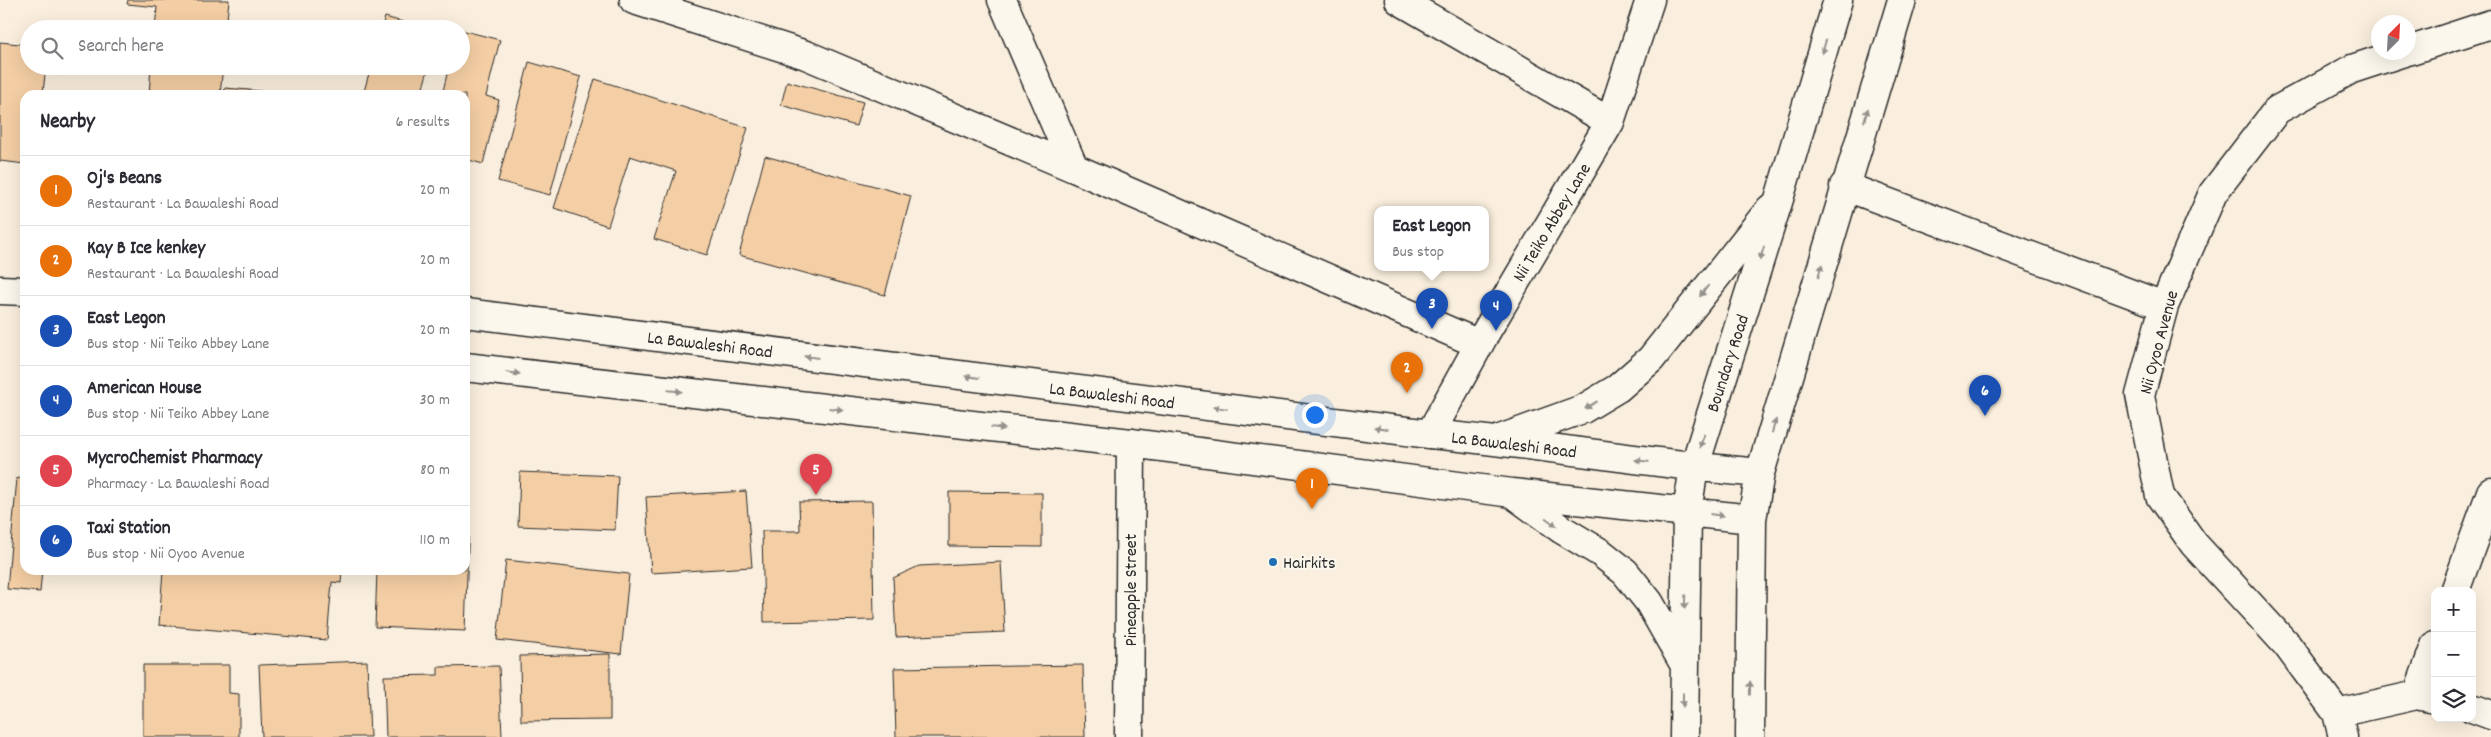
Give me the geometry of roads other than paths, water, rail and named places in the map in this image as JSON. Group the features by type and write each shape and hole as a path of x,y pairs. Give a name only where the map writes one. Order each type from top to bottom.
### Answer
{"main road":[{"path":"634,0 806,55 1074,168 1479,344"},
{"path":"1002,0 1074,168"},
{"path":"1399,0 1610,122"},
{"name":"Nii Teiko Abbey Lane","path":"1430,434 1479,344 1610,122 1650,0"},
{"name":"Boundary Road","path":"1684,737 1683,662 1687,511 1694,468 1779,198 1838,0"},
{"path":"1750,737 1752,519 1760,473 1844,186 1902,0"},
{"path":"2416,48 2491,24"},
{"name":"Nii Oyoo Avenue","path":"2340,725 2287,645 2194,544 2160,496 2140,395 2164,306 2213,193 2277,110 2352,69 2380,60"},
{"path":"1844,186 2164,306"},
{"path":"1496,440 1583,409 1618,388 1651,359 1779,198"},
{"path":"0,290 20,291"},
{"name":"La Bawaleshi Road","path":"470,314 1430,434 1496,440 1694,468 1760,473"},
{"path":"470,369 1131,443 1512,493 1752,519"},
{"name":"Pineapple Street","path":"1129,737 1131,443"},
{"path":"2456,587 2491,492"},
{"path":"1512,493 1561,529 1601,553 1625,572 1649,602 1683,662"},
{"path":"2340,725 2426,697 2431,669"},
{"path":"2476,709 2491,715"}],"place":[{"name":"East Legon","path":"1432,329"},
{"name":"American House","path":"1496,331"},
{"name":"Kay B Ice kenkey","path":"1407,393"},
{"name":"Taxi Station","path":"1985,416"},
{"name":"MycroChemist Pharmacy","path":"816,495"},
{"name":"Oj's Beans","path":"1312,509"},
{"name":"Hairkits","path":"1273,562"}]}
